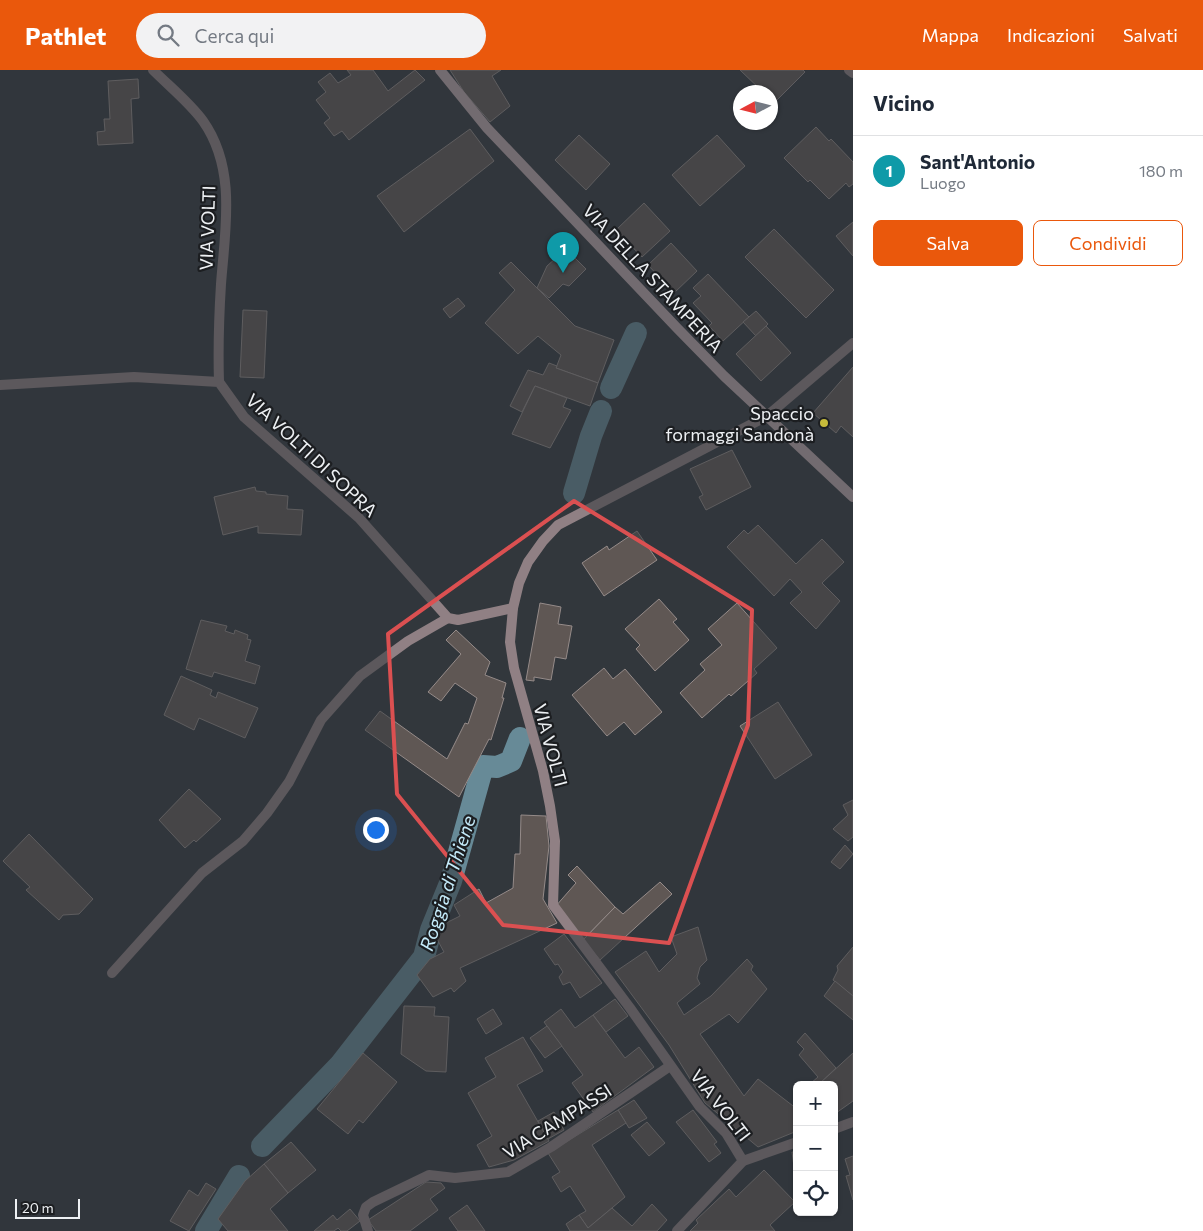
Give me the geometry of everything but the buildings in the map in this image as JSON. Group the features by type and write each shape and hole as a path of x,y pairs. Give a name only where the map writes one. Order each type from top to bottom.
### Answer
{"street":[{"name":"VIA VOLTI","path":"153,70 203,122 218,151 226,178 226,228 221,286 219,382"},
{"name":"VIA DELLA STAMPERIA","path":"440,70 487,128 724,376 853,497"},
{"path":"850,70 853,74"},
{"name":"VIA VOLTI","path":"743,1160 726,1134 700,1106 670,1066 553,906 555,841 543,771 514,668 510,642 513,608 519,583 528,562 543,541 558,525 768,416 853,344"},
{"path":"0,385 134,377 219,382"},
{"name":"VIA VOLTI DI SOPRA","path":"219,382 244,417 359,518 448,618"},
{"path":"112,973 202,873 244,841 267,814 289,782 321,720 360,676 408,641 448,618 458,620 513,608"},
{"name":"VIA CAMPASSI","path":"368,1231 363,1215 366,1207 373,1202 429,1175 455,1178 508,1172 551,1147 670,1066"},
{"path":"838,1128 853,1122"},
{"path":"679,1228 743,1160 793,1143"}],"highlighted area":[{"path":"574,501 752,610 748,725 669,943 503,925 397,794 388,634"}],"waterway":[{"name":"Roggia di Thiene","path":"611,388 636,333"},
{"name":"Roggia di Thiene","path":"574,493 591,436 601,411"},
{"name":"Roggia di Thiene","path":"262,1146 340,1065 424,957 431,930 451,881 483,766 497,767 511,761 520,738"},
{"name":"Roggia di Thiene","path":"206,1231 239,1176"}],"place":[{"name":"Sant'Antonio","path":"563,273"},
{"name":"Spaccio formaggi Sandonà","path":"824,423"}]}
